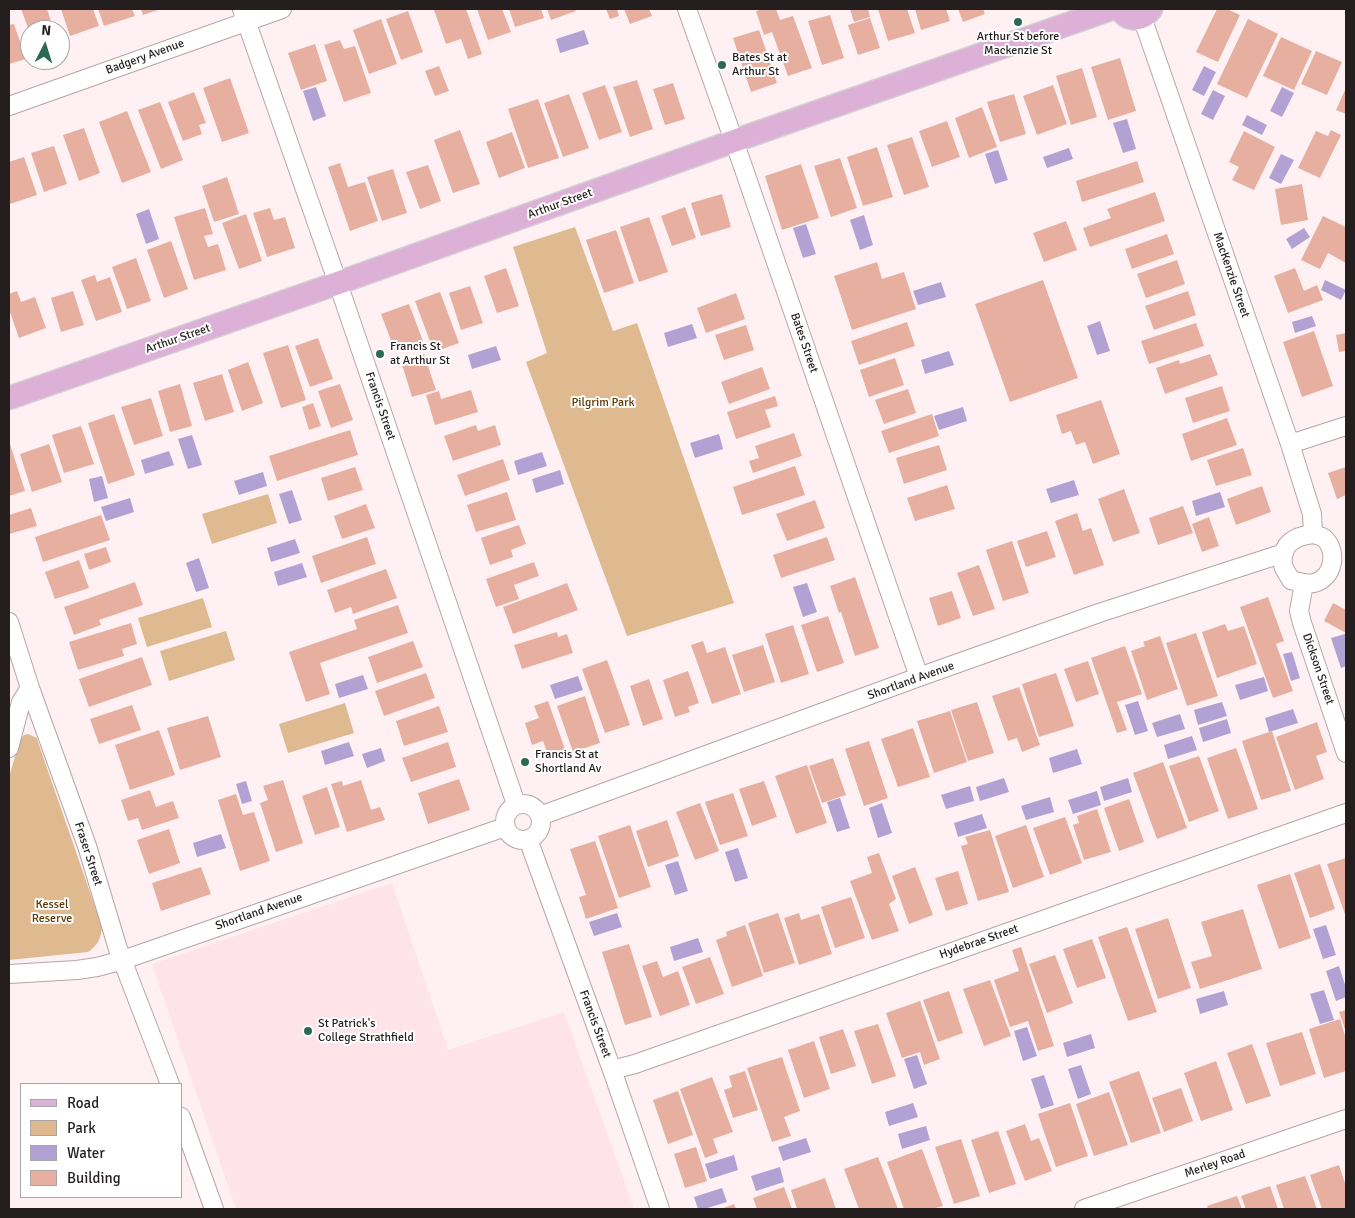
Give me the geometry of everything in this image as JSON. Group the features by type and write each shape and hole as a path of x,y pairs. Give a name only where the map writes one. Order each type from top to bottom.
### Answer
{"main road":[{"name":"Arthur Street","path":"9,398 1111,9"},
{"path":"1120,9 1123,14 1133,18 1147,13"}],"street":[{"name":"Badgery Avenue","path":"9,106 244,15 282,9"},
{"name":"Bates Street","path":"687,9 919,678"},
{"name":"MacKenzie Street","path":"1147,13 1290,444 1312,514 1313,534"},
{"name":"Francis Street","path":"244,15 338,283 516,804"},
{"path":"1290,444 1346,426"},
{"path":"1313,534 1324,538 1340,563 1330,570 1325,578 1316,583 1304,584 1291,580 1283,567 1284,553 1287,545 1296,538 1313,534"},
{"name":"Shortland Avenue","path":"540,816 1099,613 1284,553"},
{"name":"Dickson Street","path":"1304,584 1299,611 1346,753"},
{"name":"Fraser Street","path":"9,622 30,688 87,846 118,949 170,1083"},
{"path":"9,748 21,702 30,688"},
{"path":"516,804 534,806 540,816 541,822 537,833 528,839 516,839 504,827 507,811 516,804"},
{"name":"Hydebrae Street","path":"612,1070 1346,813"},
{"name":"Shortland Avenue","path":"9,974 77,970 123,960 504,827"},
{"name":"Francis Street","path":"528,839 660,1209"},
{"name":"Merley Road","path":"1084,1209 1346,1119"},
{"path":"182,1120 214,1209"}],"shaded area":[{"name":"St Patrick's College Strathfield","path":"392,883 448,1050 564,1012 634,1209 236,1209 152,964"}],"green space":[{"name":"Pilgrim Park","path":"575,227 613,331 637,323 734,603 627,636 526,362 547,353 513,247"},
{"path":"268,494 277,523 212,544 202,514"},
{"path":"203,598 212,627 147,647 138,618"},
{"path":"226,631 235,660 169,681 160,651"},
{"path":"345,703 354,733 288,753 279,724"},
{"name":"Kessel Reserve","path":"28,734 37,738 102,927 98,941 88,952 9,960 9,777 20,740 24,735"}],"water":[{"path":"584,30 589,44 560,53 556,39"},
{"path":"1204,66 1216,72 1204,96 1192,90"},
{"path":"316,87 326,116 313,121 303,91"},
{"path":"1282,87 1294,93 1282,117 1270,111"},
{"path":"1213,90 1225,96 1213,120 1201,114"},
{"path":"1247,115 1267,125 1262,135 1242,125"},
{"path":"1127,119 1136,149 1123,153 1113,123"},
{"path":"1069,148 1073,159 1047,168 1043,157"},
{"path":"998,150 1008,180 995,184 985,154"},
{"path":"1281,154 1294,160 1281,184 1269,178"},
{"path":"149,209 159,239 146,244 136,214"},
{"path":"864,215 873,245 860,250 850,220"},
{"path":"806,224 816,254 803,258 793,228"},
{"path":"1304,228 1310,237 1292,249 1286,239"},
{"path":"1325,280 1346,290 1341,300 1321,290"},
{"path":"941,282 946,297 918,305 913,291"},
{"path":"1312,316 1316,326 1295,333 1292,322"},
{"path":"1100,321 1110,351 1097,355 1087,326"},
{"path":"692,324 697,338 668,347 664,333"},
{"path":"496,346 501,360 472,369 468,355"},
{"path":"949,351 954,365 925,374 921,360"},
{"path":"963,407 967,421 939,430 934,416"},
{"path":"719,434 723,449 695,458 690,443"},
{"path":"192,435 202,465 188,469 178,439"},
{"path":"169,451 174,465 145,474 141,460"},
{"path":"542,452 547,466 518,475 514,461"},
{"path":"560,470 564,484 536,493 532,479"},
{"path":"263,472 267,486 239,495 234,481"},
{"path":"102,476 108,498 94,502 89,479"},
{"path":"1074,480 1079,495 1051,503 1046,489"},
{"path":"292,490 302,520 289,524 279,494"},
{"path":"1220,492 1225,507 1196,516 1192,501"},
{"path":"130,498 134,512 106,521 101,507"},
{"path":"295,539 300,553 271,562 267,548"},
{"path":"199,558 209,588 196,592 186,563"},
{"path":"302,563 307,577 278,586 274,572"},
{"path":"807,583 817,612 803,617 793,587"},
{"path":"1345,634 1346,666 1341,668 1331,638"},
{"path":"1292,652 1300,678 1291,681 1283,654"},
{"path":"363,675 368,689 339,698 335,684"},
{"path":"578,676 583,690 555,699 550,685"},
{"path":"1264,677 1268,691 1240,700 1235,685"},
{"path":"1138,701 1148,731 1135,735 1125,705"},
{"path":"1222,702 1227,716 1198,725 1194,710"},
{"path":"1293,709 1298,723 1269,732 1265,718"},
{"path":"1180,714 1185,729 1157,737 1152,723"},
{"path":"1227,719 1231,733 1203,742 1199,728"},
{"path":"1192,736 1197,750 1168,759 1164,745"},
{"path":"349,742 354,756 325,765 321,751"},
{"path":"381,748 385,761 367,768 362,754"},
{"path":"1077,749 1082,764 1053,773 1049,758"},
{"path":"1004,778 1009,792 980,801 976,787"},
{"path":"1128,778 1132,792 1104,801 1100,787"},
{"path":"246,781 252,801 242,804 236,784"},
{"path":"970,786 974,801 946,809 941,795"},
{"path":"1097,791 1101,805 1073,814 1068,800"},
{"path":"1050,797 1054,812 1026,820 1021,806"},
{"path":"840,798 850,828 837,832 827,802"},
{"path":"882,803 892,833 878,838 869,808"},
{"path":"982,814 987,828 958,837 954,823"},
{"path":"221,834 226,848 197,857 193,843"},
{"path":"738,848 748,878 735,882 725,852"},
{"path":"678,861 688,891 675,895 665,865"},
{"path":"617,913 622,927 594,936 589,922"},
{"path":"1326,925 1336,955 1323,959 1313,929"},
{"path":"698,938 703,952 674,961 670,947"},
{"path":"1339,966 1346,988 1346,997 1336,1001 1326,971"},
{"path":"1324,990 1334,1020 1320,1024 1310,994"},
{"path":"1224,991 1228,1005 1200,1014 1196,999"},
{"path":"1027,1027 1037,1056 1023,1061 1014,1031"},
{"path":"1091,1034 1095,1048 1067,1057 1063,1043"},
{"path":"917,1055 927,1084 914,1089 904,1059"},
{"path":"1081,1065 1091,1094 1078,1099 1068,1069"},
{"path":"1044,1075 1054,1105 1041,1109 1031,1079"},
{"path":"913,1103 918,1117 889,1126 885,1112"},
{"path":"926,1126 930,1140 902,1149 898,1134"},
{"path":"806,1138 811,1152 783,1161 778,1147"},
{"path":"734,1155 738,1170 710,1179 705,1164"},
{"path":"780,1167 784,1182 756,1191 751,1176"},
{"path":"722,1188 727,1202 698,1209 694,1197"}],"building":[{"path":"21,9 47,9 51,20 25,20"},
{"path":"61,9 93,9 99,26 70,36 70,20 65,20"},
{"path":"98,9 132,9 135,16 104,26"},
{"path":"141,9 161,9 143,15"},
{"path":"466,9 482,54 468,59 461,39 446,44 434,10"},
{"path":"477,9 502,9 511,32 488,40"},
{"path":"509,9 541,9 544,18 515,27"},
{"path":"547,9 575,9 576,11 551,20"},
{"path":"606,9 617,9 619,16 610,19"},
{"path":"624,9 649,9 652,16 630,24"},
{"path":"776,9 780,20 793,16 812,68 788,76 772,32 764,35 756,11"},
{"path":"850,9 868,9 870,17 854,22"},
{"path":"878,9 907,9 915,33 888,41"},
{"path":"915,9 946,9 950,21 921,30"},
{"path":"958,9 983,9 985,14 963,22"},
{"path":"1217,9 1227,9 1240,15 1218,62 1196,52"},
{"path":"408,11 423,52 401,60 386,19"},
{"path":"830,15 844,58 822,65 808,21"},
{"path":"870,18 880,48 858,55 848,25"},
{"path":"381,19 397,64 369,74 353,30"},
{"path":"1248,19 1278,34 1247,98 1217,84"},
{"path":"14,24 20,42 20,61 9,64 9,25"},
{"path":"759,30 777,83 751,92 733,38"},
{"path":"1281,37 1312,51 1294,90 1263,76"},
{"path":"340,40 344,49 355,46 371,93 344,102 324,45"},
{"path":"315,44 327,81 301,90 288,53"},
{"path":"1316,51 1342,62 1327,95 1301,84"},
{"path":"1120,58 1136,111 1108,120 1091,67"},
{"path":"439,66 449,91 435,96 425,71"},
{"path":"1082,68 1097,117 1071,125 1056,76"},
{"path":"230,78 249,133 222,142 203,88"},
{"path":"637,80 653,129 630,137 613,87"},
{"path":"673,83 685,119 665,125 653,89"},
{"path":"605,85 622,132 599,140 582,93"},
{"path":"1053,85 1067,124 1037,135 1023,96"},
{"path":"1346,88 1346,114 1336,110"},
{"path":"194,92 206,123 199,125 202,134 183,141 168,102"},
{"path":"569,94 589,148 563,157 544,103"},
{"path":"1014,94 1026,134 1000,142 987,102"},
{"path":"538,99 559,158 528,168 508,109"},
{"path":"160,102 183,160 161,169 138,110"},
{"path":"982,107 997,147 969,158 955,118"},
{"path":"127,111 151,172 122,183 99,122"},
{"path":"947,121 960,157 932,167 919,131"},
{"path":"84,128 100,173 79,181 63,135"},
{"path":"460,130 480,184 453,193 434,140"},
{"path":"1331,130 1341,135 1320,178 1298,168 1316,131 1328,136"},
{"path":"1244,131 1275,147 1254,190 1232,180 1239,167 1229,162"},
{"path":"512,132 525,168 499,178 486,142"},
{"path":"912,137 929,187 904,195 887,145"},
{"path":"54,146 67,184 44,192 31,153"},
{"path":"877,147 893,197 863,206 847,157"},
{"path":"24,157 37,195 10,204 9,162"},
{"path":"840,158 857,208 831,217 814,166"},
{"path":"1137,161 1144,182 1082,202 1076,181"},
{"path":"340,163 348,187 365,182 378,221 350,231 328,167"},
{"path":"801,164 819,218 782,230 765,176"},
{"path":"428,165 441,201 420,209 406,172"},
{"path":"393,169 407,213 382,221 367,177"},
{"path":"227,177 239,214 214,222 202,186"},
{"path":"1302,184 1308,220 1281,225 1275,189"},
{"path":"1155,192 1165,221 1090,247 1083,228 1111,218 1107,209"},
{"path":"722,194 731,227 701,236 691,203"},
{"path":"685,207 696,238 672,246 661,216"},
{"path":"205,208 213,234 204,236 208,247 218,244 226,270 194,280 174,217"},
{"path":"270,208 274,220 285,217 295,248 267,257 253,213"},
{"path":"246,214 262,261 239,269 222,223"},
{"path":"1323,216 1346,227 1346,263 1328,253 1320,269 1301,260"},
{"path":"649,217 668,272 639,282 620,227"},
{"path":"1066,221 1077,250 1044,262 1033,233"},
{"path":"616,230 634,283 604,293 586,240"},
{"path":"1167,234 1174,254 1132,269 1125,249"},
{"path":"171,241 188,289 164,298 147,250"},
{"path":"136,258 151,301 127,309 112,267"},
{"path":"1177,260 1185,284 1146,298 1137,274"},
{"path":"877,262 882,279 904,272 916,309 852,330 834,276"},
{"path":"506,268 519,306 497,313 484,276"},
{"path":"1295,268 1304,291 1317,285 1323,300 1288,313 1274,276"},
{"path":"95,275 97,282 110,277 122,312 96,321 81,280"},
{"path":"1043,280 1078,378 1010,402 975,304"},
{"path":"470,286 483,323 461,330 449,293"},
{"path":"17,291 21,302 35,297 46,328 19,338 9,309 9,294"},
{"path":"73,291 84,325 61,332 51,298"},
{"path":"1188,291 1196,315 1154,330 1145,306"},
{"path":"440,292 459,343 434,352 415,301"},
{"path":"736,293 745,319 706,333 697,308"},
{"path":"409,304 423,341 395,351 381,314"},
{"path":"907,322 915,346 859,365 851,341"},
{"path":"1196,323 1204,346 1149,364 1141,341"},
{"path":"746,325 754,350 724,360 715,335"},
{"path":"1314,331 1333,386 1302,397 1283,342"},
{"path":"1346,333 1346,351 1339,352 1336,335"},
{"path":"318,338 333,379 310,387 295,346"},
{"path":"288,345 306,400 281,408 263,353"},
{"path":"424,354 436,390 412,397 401,361"},
{"path":"1210,354 1218,375 1165,394 1156,368 1179,360 1180,364"},
{"path":"895,358 904,385 869,397 860,370"},
{"path":"248,362 263,403 242,411 228,370"},
{"path":"762,367 770,389 729,404 721,382"},
{"path":"222,374 234,412 205,421 193,383"},
{"path":"180,384 192,426 170,432 158,391"},
{"path":"340,384 353,420 331,428 318,391"},
{"path":"1222,386 1230,411 1193,423 1185,398"},
{"path":"908,389 916,413 884,424 875,400"},
{"path":"471,390 478,412 435,425 426,395 439,391 441,399"},
{"path":"775,396 778,406 765,410 771,427 736,439 727,412"},
{"path":"151,398 163,436 134,445 121,407"},
{"path":"1101,400 1120,454 1093,464 1085,442 1076,445 1071,431 1062,434 1056,415"},
{"path":"313,403 321,426 309,430 302,407"},
{"path":"114,414 135,475 108,484 88,423"},
{"path":"932,414 939,436 889,453 881,431"},
{"path":"1227,418 1237,445 1191,461 1182,434"},
{"path":"476,425 478,431 495,425 501,445 453,461 444,436"},
{"path":"81,426 94,464 64,473 52,435"},
{"path":"350,430 358,455 277,481 269,456"},
{"path":"794,433 802,456 753,473 749,461 759,458 755,446"},
{"path":"9,441 25,491 9,496"},
{"path":"49,444 62,482 32,492 20,454"},
{"path":"939,445 947,470 904,484 896,458"},
{"path":"1243,448 1252,475 1216,486 1207,460"},
{"path":"503,459 510,480 465,496 457,475"},
{"path":"795,466 805,495 742,515 733,487"},
{"path":"355,467 363,490 328,501 321,478"},
{"path":"1346,467 1346,495 1337,499 1328,473"},
{"path":"947,485 955,509 915,521 907,498"},
{"path":"1262,486 1271,512 1236,525 1227,499"},
{"path":"1124,489 1140,533 1113,542 1098,499"},
{"path":"507,492 516,520 476,532 467,505"},
{"path":"815,500 825,528 787,541 776,514"},
{"path":"366,504 375,528 342,539 334,516"},
{"path":"1183,506 1193,533 1158,545 1149,518"},
{"path":"31,508 37,526 9,534 9,515"},
{"path":"1077,513 1083,531 1091,528 1104,565 1074,575 1055,521"},
{"path":"101,515 110,540 43,562 35,537"},
{"path":"1209,517 1219,546 1202,552 1192,524"},
{"path":"519,525 526,544 511,550 513,557 490,565 481,538"},
{"path":"1047,531 1056,557 1026,567 1017,541"},
{"path":"367,537 376,564 321,583 312,556"},
{"path":"827,537 835,560 781,578 773,555"},
{"path":"1012,541 1029,593 1003,601 986,550"},
{"path":"106,547 111,562 89,570 84,554"},
{"path":"79,560 89,588 55,599 45,572"},
{"path":"534,562 539,576 514,585 519,599 496,607 486,579"},
{"path":"979,565 995,609 973,616 957,573"},
{"path":"386,569 397,598 353,614 351,607 335,613 327,590"},
{"path":"855,577 879,648 855,656 841,612 839,613 830,586"},
{"path":"135,582 143,605 99,620 101,625 74,635 64,607"},
{"path":"567,583 578,610 513,634 503,607"},
{"path":"952,591 961,618 938,626 929,598"},
{"path":"1268,597 1284,641 1276,644 1293,691 1273,698 1240,607"},
{"path":"1333,603 1346,610 1346,633 1324,621"},
{"path":"398,605 408,633 320,663 330,694 306,702 289,652 357,629 354,620"},
{"path":"828,616 844,663 817,672 801,625"},
{"path":"131,623 137,644 122,649 124,656 78,670 69,642"},
{"path":"1225,624 1228,631 1244,626 1257,664 1217,678 1202,632"},
{"path":"793,625 809,674 781,683 765,634"},
{"path":"557,632 558,637 567,634 573,653 522,669 514,645"},
{"path":"1196,633 1218,696 1187,706 1166,643"},
{"path":"1160,636 1178,689 1147,700 1131,651 1145,646 1143,642"},
{"path":"413,641 423,667 377,683 368,657"},
{"path":"703,641 707,653 725,647 741,694 712,704 691,645"},
{"path":"763,645 775,682 744,692 732,655"},
{"path":"1125,646 1142,694 1117,702 1127,730 1117,733 1091,658"},
{"path":"142,657 152,685 89,707 79,679"},
{"path":"607,660 630,725 605,733 582,669"},
{"path":"1088,661 1099,694 1076,702 1064,669"},
{"path":"688,671 699,703 688,707 690,712 675,717 663,680"},
{"path":"426,673 435,698 384,716 375,691"},
{"path":"1056,673 1074,726 1039,737 1022,684"},
{"path":"649,679 663,719 643,726 630,686"},
{"path":"1019,687 1040,745 1022,752 1017,738 1008,741 992,696"},
{"path":"585,696 600,743 573,752 557,706"},
{"path":"548,701 567,755 550,760 543,741 532,745 525,723 539,718 534,706"},
{"path":"977,702 994,753 968,761 951,710"},
{"path":"132,705 141,730 99,744 90,719"},
{"path":"439,706 448,732 404,746 396,721"},
{"path":"950,711 967,762 934,773 917,721"},
{"path":"208,716 221,757 180,770 167,728"},
{"path":"1317,722 1327,752 1316,756 1324,779 1295,790 1276,737"},
{"path":"913,728 930,777 898,787 881,739"},
{"path":"159,730 175,775 130,790 115,745"},
{"path":"1272,731 1291,791 1261,800 1242,741"},
{"path":"869,741 888,798 864,806 845,749"},
{"path":"448,742 456,767 411,782 402,758"},
{"path":"1236,748 1258,809 1228,819 1207,758"},
{"path":"1199,756 1219,811 1189,822 1169,766"},
{"path":"833,758 846,795 822,803 809,766"},
{"path":"1163,762 1187,828 1157,839 1133,773"},
{"path":"807,765 827,823 796,834 775,776"},
{"path":"459,779 470,810 428,824 418,793"},
{"path":"283,780 303,843 276,852 260,803 268,800 263,786"},
{"path":"361,780 371,810 380,807 385,820 347,832 331,784 342,781 343,786"},
{"path":"764,781 777,817 752,826 739,789"},
{"path":"327,787 340,827 315,835 302,796"},
{"path":"150,790 156,807 173,801 179,818 142,830 138,818 128,821 121,800"},
{"path":"733,793 748,836 720,845 705,802"},
{"path":"236,794 243,815 254,812 270,861 240,871 218,800"},
{"path":"1129,799 1144,842 1119,851 1104,808"},
{"path":"700,803 719,851 695,860 676,812"},
{"path":"1097,809 1111,852 1084,860 1073,825 1079,823 1077,816"},
{"path":"1065,817 1082,863 1050,875 1033,828"},
{"path":"667,820 679,856 648,867 636,831"},
{"path":"630,825 651,887 619,898 598,836"},
{"path":"1026,825 1044,877 1013,888 995,836"},
{"path":"169,829 180,863 149,874 137,840"},
{"path":"990,830 1009,892 978,901 961,846 968,844 965,837"},
{"path":"595,841 618,908 586,919 579,897 586,895 570,849"},
{"path":"879,853 896,899 889,904 899,931 872,940 850,881 872,873 867,857"},
{"path":"1346,858 1346,917 1327,864"},
{"path":"1320,864 1335,909 1310,918 1294,873"},
{"path":"201,867 211,894 161,911 152,883"},
{"path":"915,867 933,915 909,924 892,876"},
{"path":"958,871 968,904 946,911 935,878"},
{"path":"1290,874 1311,938 1279,949 1257,885"},
{"path":"851,897 865,938 835,948 821,907"},
{"path":"1243,909 1262,969 1200,989 1191,962 1212,956 1201,922"},
{"path":"778,913 795,963 764,973 748,923"},
{"path":"799,913 801,920 819,914 832,954 799,965 784,918"},
{"path":"1168,918 1191,988 1158,999 1135,929"},
{"path":"745,925 763,976 732,987 716,940 727,936 726,932"},
{"path":"1127,927 1157,1012 1128,1021 1098,937"},
{"path":"1092,939 1106,978 1077,988 1063,949"},
{"path":"629,944 652,1017 625,1025 602,952"},
{"path":"1021,947 1054,1046 1038,1051 1028,1021 1010,1027 994,980 1019,971 1012,950"},
{"path":"1055,955 1073,1003 1047,1013 1029,964"},
{"path":"710,957 724,994 696,1004 682,967"},
{"path":"657,961 663,977 678,971 690,1005 660,1016 642,966"},
{"path":"990,980 1011,1036 984,1046 963,989"},
{"path":"949,991 963,1033 938,1042 923,1000"},
{"path":"920,1001 940,1059 924,1065 920,1052 902,1058 886,1013"},
{"path":"1346,1010 1346,1032 1339,1012"},
{"path":"1340,1019 1346,1039 1346,1071 1324,1078 1309,1029"},
{"path":"878,1024 896,1076 872,1084 854,1031"},
{"path":"843,1029 856,1066 831,1074 819,1037"},
{"path":"1302,1032 1316,1074 1280,1086 1266,1043"},
{"path":"814,1041 830,1089 804,1098 788,1050"},
{"path":"1252,1044 1271,1096 1246,1104 1227,1053"},
{"path":"782,1057 800,1111 784,1117 791,1136 772,1142 747,1068"},
{"path":"1216,1061 1233,1110 1201,1121 1184,1073"},
{"path":"745,1071 758,1110 733,1118 724,1090 732,1087 729,1076"},
{"path":"1139,1071 1161,1133 1131,1143 1109,1082"},
{"path":"712,1077 733,1132 713,1139 718,1153 705,1158 680,1089"},
{"path":"1181,1088 1193,1121 1164,1132 1152,1098"},
{"path":"678,1091 693,1135 668,1144 653,1100"},
{"path":"1109,1092 1128,1145 1094,1156 1076,1104"},
{"path":"1070,1103 1088,1156 1056,1167 1038,1114"},
{"path":"1025,1124 1031,1141 1039,1138 1052,1171 1025,1181 1006,1131"},
{"path":"998,1131 1016,1184 989,1193 971,1140"},
{"path":"961,1139 980,1196 954,1204 935,1147"},
{"path":"696,1147 707,1181 685,1188 674,1154"},
{"path":"922,1149 943,1206 932,1209 904,1209 887,1162"},
{"path":"878,1157 898,1209 859,1209 844,1169"},
{"path":"1339,1165 1346,1186 1346,1209 1322,1209 1310,1175"},
{"path":"1305,1176 1317,1209 1284,1209 1276,1185"},
{"path":"825,1178 836,1209 797,1209 791,1190"},
{"path":"1270,1186 1278,1209 1246,1209 1241,1196"},
{"path":"784,1187 792,1209 757,1209 753,1198"},
{"path":"1237,1196 1242,1209 1208,1209 1207,1206"},
{"path":"734,1204 736,1209 721,1209"}],"place":[{"name":"Arthur St before Mackenzie St","path":"1018,22"},
{"name":"Bates St at Arthur St","path":"722,65"},
{"name":"Francis St at Arthur St","path":"380,354"},
{"name":"Francis St at Shortland Av","path":"525,762"},
{"name":"St Patrick's College Strathfield","path":"308,1031"}]}
